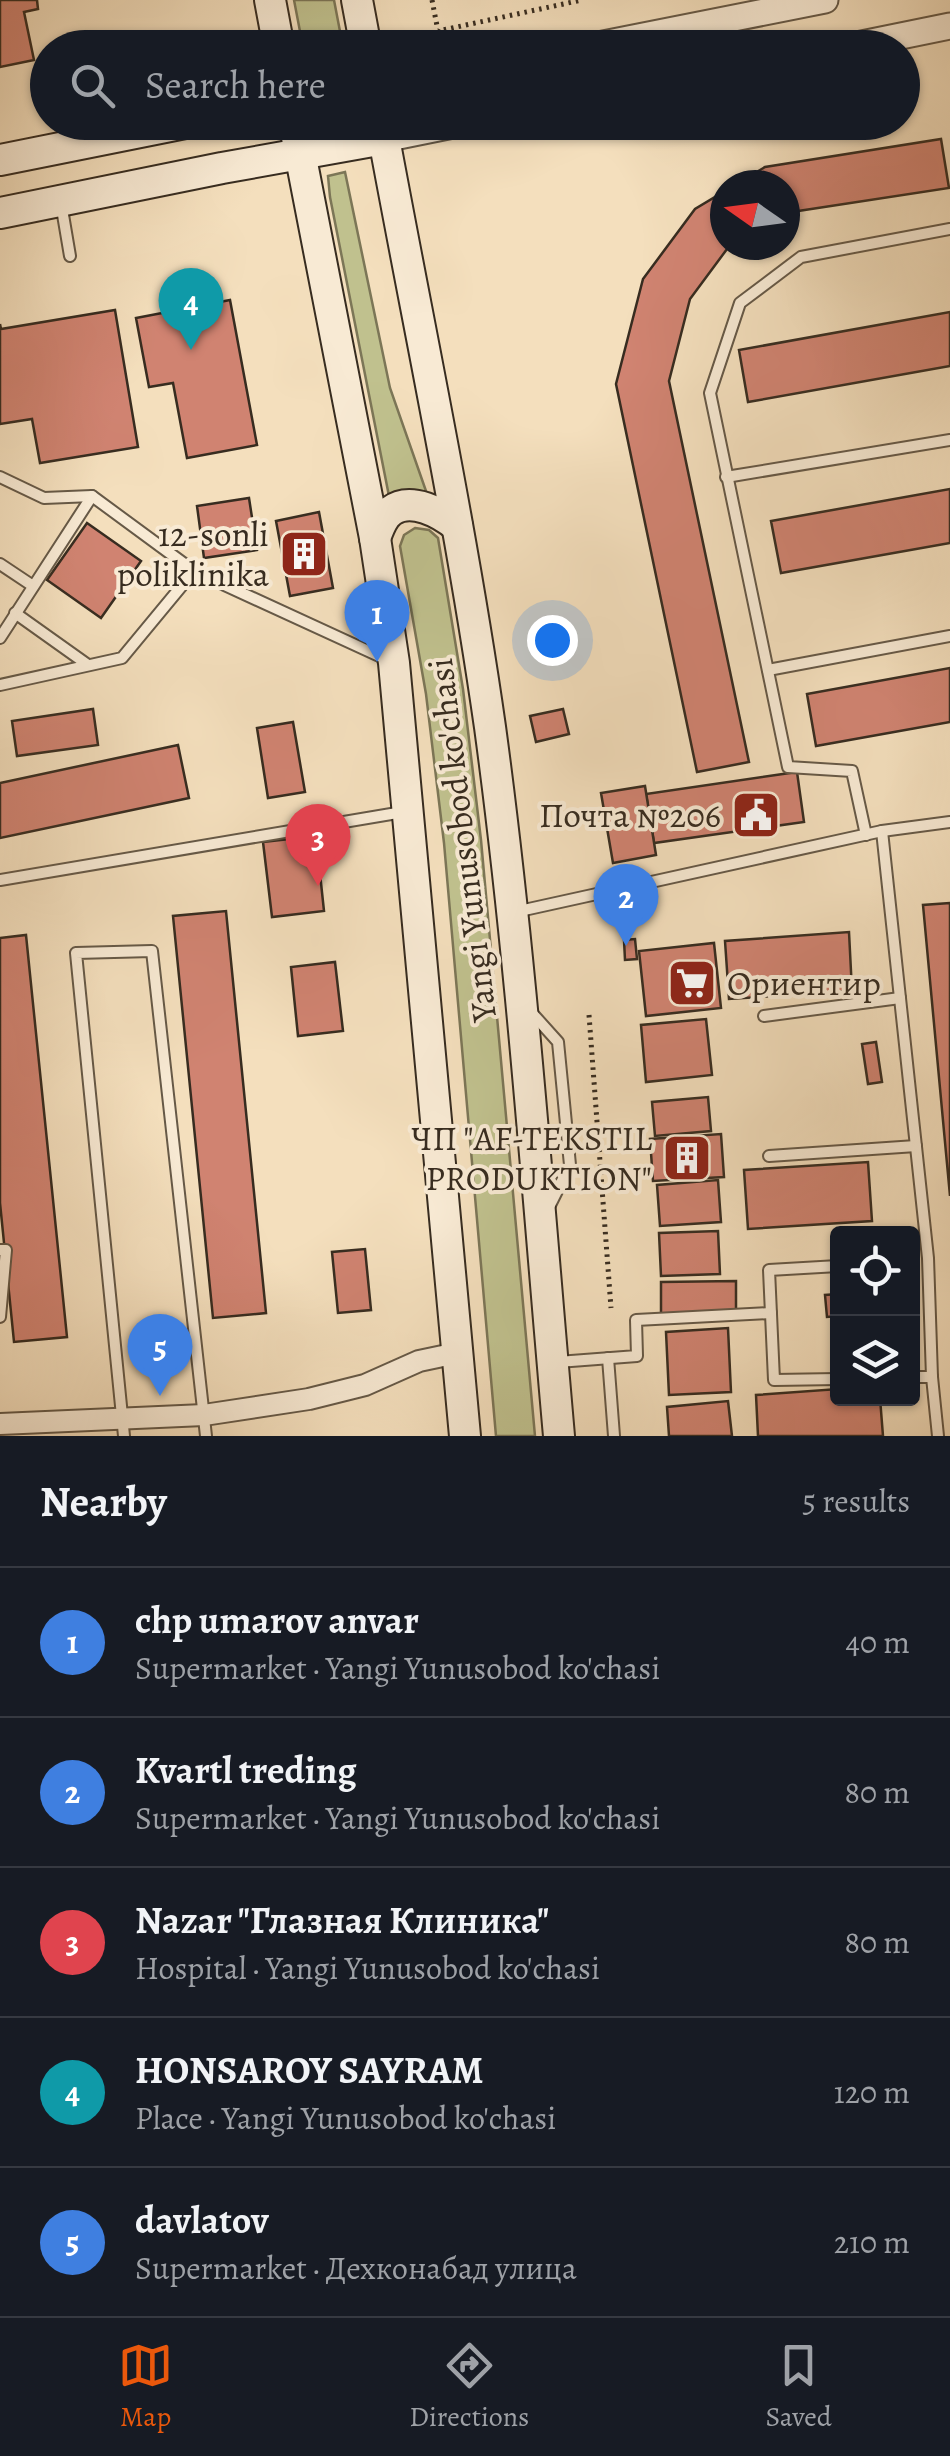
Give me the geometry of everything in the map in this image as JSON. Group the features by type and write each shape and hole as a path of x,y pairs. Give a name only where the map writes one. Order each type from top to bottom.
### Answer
{"main road":[{"path":"270,0 276,30"},
{"path":"357,0 363,30"},
{"path":"0,160 100,140"},
{"name":"Yangi Yunusobod ko'chasi","path":"297,140 375,538 394,663 465,1436"},
{"path":"0,213 300,154 350,140"},
{"name":"Yangi Yunusobod ko'chasi","path":"384,140 457,526 489,724 513,912 559,1436"},
{"path":"375,538 382,520 400,506 433,510 457,526"}],"street":[{"path":"674,30 825,0"},
{"path":"920,32 950,26"},
{"path":"0,1424 205,1425 364,1385 419,1361 458,1353"}],"lane":[{"path":"60,201 70,256"},
{"path":"866,835 852,771 788,767 710,393 740,303 800,257 950,229"},
{"path":"726,477 950,440"},
{"path":"0,476 44,498 92,496 194,571 394,663"},
{"path":"0,638 92,496"},
{"path":"0,564 33,586"},
{"path":"0,685 122,658 194,571"},
{"path":"15,613 88,666"},
{"path":"768,670 950,636"},
{"path":"0,880 408,811"},
{"path":"513,912 882,831 950,822"},
{"path":"882,831 928,1258 938,1436"},
{"path":"123,1427 76,953 152,951 205,1425"},
{"path":"764,1016 900,998"},
{"path":"768,1156 916,1146"},
{"path":"0,1250 6,1250 0,1317"},
{"path":"920,1259 928,1258"},
{"path":"830,1266 769,1270 774,1380 830,1378"},
{"path":"552,1362 637,1356 636,1320 771,1313"},
{"path":"608,1358 614,1436"},
{"path":"920,1377 932,1376"}],"path":[{"path":"432,0 438,30"},
{"path":"443,30 582,0"},
{"path":"589,1016 610,1308"}],"green space":[{"path":"294,0 334,0 340,30 300,30"},
{"path":"345,172 390,388 426,491 389,496 330,197 328,176"},
{"path":"415,528 429,530 438,538 463,689 481,840 535,1436 496,1436 444,843 426,694 400,546 404,535"}],"building":[{"path":"0,0 37,0 38,9 24,12 30,61 0,67"},
{"path":"941,139 949,188 800,211 800,170 760,170"},
{"path":"710,200 710,260 719,260 690,299 669,381 749,762 697,772 616,384 643,279 695,209"},
{"path":"230,300 257,445 187,458 173,383 149,387 136,318"},
{"path":"115,310 138,447 40,463 32,419 0,424 0,324 1,329"},
{"path":"950,312 950,366 748,402 739,350"},
{"path":"950,489 950,543 781,573 771,521"},
{"path":"249,498 257,550 204,558 197,506"},
{"name":"12-sonli poliklinika","path":"319,512 333,588 290,596 276,521"},
{"path":"87,523 141,561 101,618 47,580"},
{"path":"950,668 950,722 816,746 807,694"},
{"path":"93,709 98,745 17,756 12,721"},
{"path":"563,709 569,734 536,742 530,716"},
{"path":"293,722 305,792 268,798 257,728"},
{"path":"178,745 189,798 0,838 0,783"},
{"path":"797,772 804,822 654,843 646,794"},
{"path":"645,786 656,855 613,863 601,793"},
{"path":"316,836 324,911 272,917 263,842"},
{"path":"950,903 950,1196 923,905"},
{"path":"226,911 266,1313 213,1318 173,916"},
{"path":"849,932 852,991 729,999 725,941"},
{"path":"26,935 67,1337 14,1342 0,1203 0,938"},
{"path":"635,939 637,959 625,960 624,940"},
{"path":"714,943 721,1008 646,1016 639,951"},
{"path":"335,962 343,1031 298,1036 291,967"},
{"path":"706,1019 712,1075 646,1082 641,1025"},
{"path":"876,1042 882,1082 868,1084 862,1044"},
{"path":"708,1097 711,1131 655,1136 652,1102"},
{"name":"ЧП \"AF-TEKSTIL PRODUKTION\"","path":"721,1134 724,1177 653,1181 650,1139"},
{"path":"868,1162 872,1221 748,1229 744,1170"},
{"path":"718,1180 721,1222 660,1226 657,1185"},
{"path":"718,1231 720,1274 661,1276 659,1233"},
{"path":"365,1249 371,1310 338,1313 332,1252"},
{"path":"736,1281 736,1313 661,1314 661,1282"},
{"path":"825,1295 830,1295 830,1317 827,1317"},
{"path":"728,1328 731,1392 669,1395 666,1332"},
{"path":"830,1390 830,1406 881,1406 883,1436 758,1436 756,1395"},
{"path":"728,1401 732,1436 669,1436 667,1407"}],"place":[{"name":"HONSAROY SAYRAM","path":"191,350"},
{"name":"12-sonli poliklinika","path":"304,554"},
{"name":"chp umarov anvar","path":"377,662"},
{"name":"Почта №206","path":"756,815"},
{"name":"Nazar \"Глазная Клиника\"","path":"318,886"},
{"name":"Kvartl treding","path":"626,946"},
{"name":"Ориентир","path":"692,983"},
{"name":"ЧП \"AF-TEKSTIL PRODUKTION\"","path":"687,1158"},
{"name":"davlatov","path":"160,1396"}]}
